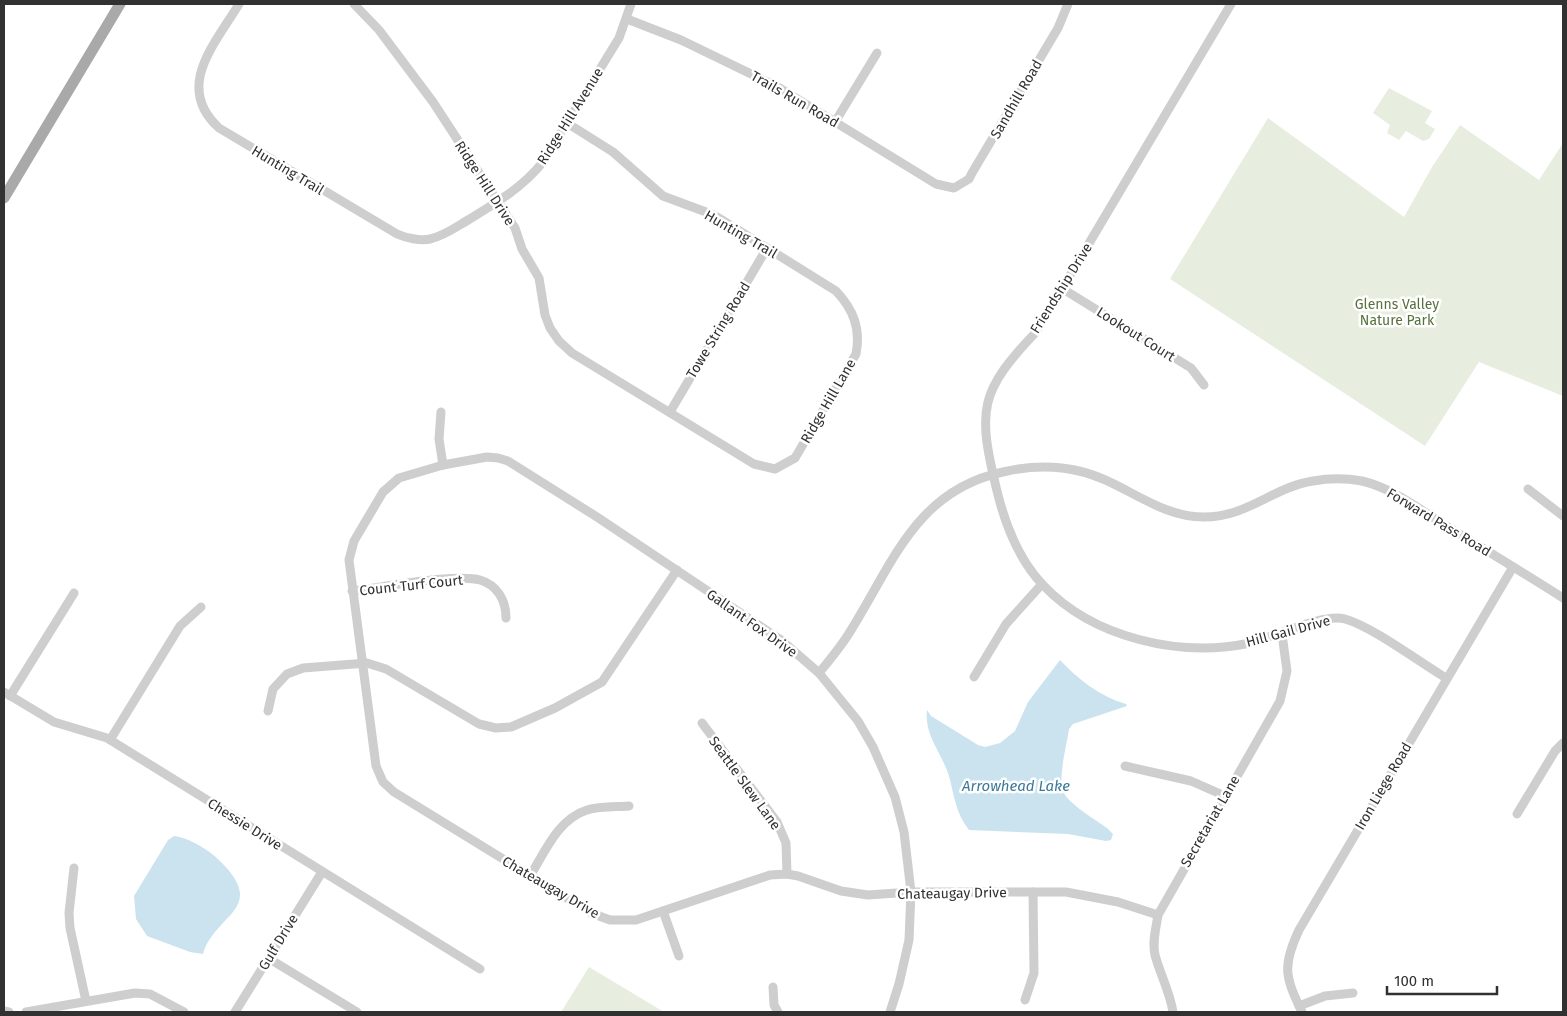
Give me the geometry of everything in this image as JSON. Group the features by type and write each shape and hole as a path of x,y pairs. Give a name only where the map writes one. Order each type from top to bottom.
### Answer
{"main road":[{"path":"4,198 120,4"}],"street":[{"name":"Hunting Trail","path":"239,4 204,63 198,83 198,97 203,110 219,128 403,237"},
{"name":"Ridge Hill Drive","path":"354,4 379,30 433,102 514,228 522,250 539,278 545,315 559,341 572,353 754,464 764,468 777,468"},
{"name":"Ridge Hill Avenue","path":"403,237 428,240 441,236 498,202 532,176 568,123 619,38 631,4"},
{"name":"Sandhill Road","path":"956,188 969,179 1058,28 1068,4"},
{"name":"Friendship Drive","path":"993,474 985,436 988,399 996,380 1009,360 1037,331 1231,4"},
{"name":"Trails Run Road","path":"627,19 730,62 836,122 936,184 946,188 956,188"},
{"path":"836,122 877,53"},
{"name":"Hunting Trail","path":"568,123 613,152 663,196 714,215 836,291 847,303 856,322"},
{"name":"Towe String Road","path":"670,412 767,248"},
{"name":"Lookout Court","path":"1063,289 1191,368 1204,385"},
{"name":"Ridge Hill Lane","path":"777,468 795,458 850,366 858,343 856,322"},
{"path":"441,412 439,439 443,465"},
{"name":"Gallant Fox Drive","path":"443,465 487,457 508,461 677,570 781,640 819,673 858,721 886,774 904,832 911,892 908,940 899,984 890,1012"},
{"name":"Chateaugay Drive","path":"443,465 399,478 383,492 354,541 349,560 376,766 383,782 394,792 591,913 610,920 636,920 770,875 787,874 855,894 1066,892 1092,896 1158,915"},
{"name":"Forward Pass Road","path":"993,474 1039,467 1080,471 1112,483 1162,510 1179,515 1202,517 1239,512 1285,489 1311,481 1338,479 1361,481 1395,494 1563,598"},
{"path":"819,673 846,638 899,547 914,525 931,508 956,490 993,474"},
{"name":"Hill Gail Drive","path":"993,474 1002,509 1012,535 1042,584 1057,598 1084,617 1121,634 1181,647 1219,647 1249,643 1322,620 1343,619 1360,626 1446,678"},
{"path":"1528,489 1563,516"},
{"name":"Iron Liege Road","path":"1300,1009 1290,989 1287,969 1289,952 1298,930 1513,567"},
{"path":"268,712 273,689 287,674 303,668 362,663 386,669 479,724 496,728 511,727 555,708 602,682 677,570"},
{"name":"Count Turf Court","path":"352,591 459,578 479,580 494,587 504,600 506,618"},
{"path":"974,677 1006,624 1042,584"},
{"path":"7,694 74,593"},
{"path":"110,740 180,626 201,607"},
{"name":"Secretariat Lane","path":"1173,1012 1171,1000 1155,954 1154,940 1158,915 1280,700 1287,671 1287,657 1282,634"},
{"name":"Chessie Drive","path":"7,694 54,722 99,734 110,740 480,969"},
{"name":"Seattle Slew Lane","path":"702,723 777,822 786,844 787,874"},
{"path":"1517,814 1555,751 1563,743"},
{"path":"1125,766 1188,780 1225,796"},
{"path":"530,876 558,830 570,818 588,810 629,806"},
{"path":"74,868 69,913 70,928 86,1001"},
{"name":"Gulf Drive","path":"235,1012 322,872"},
{"path":"1025,1000 1029,994 1034,973 1033,892"},
{"path":"663,911 679,956"},
{"path":"268,958 357,1012"},
{"path":"773,987 774,1005 778,1012"},
{"path":"26,1012 36,1012 135,993 150,994 184,1012"},
{"path":"1300,1009 1325,996 1353,993"},
{"path":"4,1011 9,1012"}],"green space":[{"path":"1389,88 1432,111 1425,123 1435,129 1429,139 1423,141 1406,131 1399,140 1387,133 1390,125 1373,113"},
{"name":"Glenns Valley Nature Park","path":"1268,118 1404,217 1432,167 1460,125 1539,180 1563,143 1563,396 1479,362 1425,446 1170,279"},
{"path":"589,967 664,1012 561,1012"}],"water":[{"name":"Arrowhead Lake","path":"1060,660 1098,692 1127,706 1073,724 1069,729 1062,769 1062,785 1066,796 1076,806 1107,828 1113,834 1111,840 1106,841 1068,834 969,830 958,811 949,776 928,728 927,710 931,716 978,745 985,747 1000,743 1015,731 1028,702"},
{"path":"174,836 193,842 216,857 234,877 240,890 239,901 234,911 209,940 203,954 190,952 147,936 136,919 134,896 168,840"}]}
